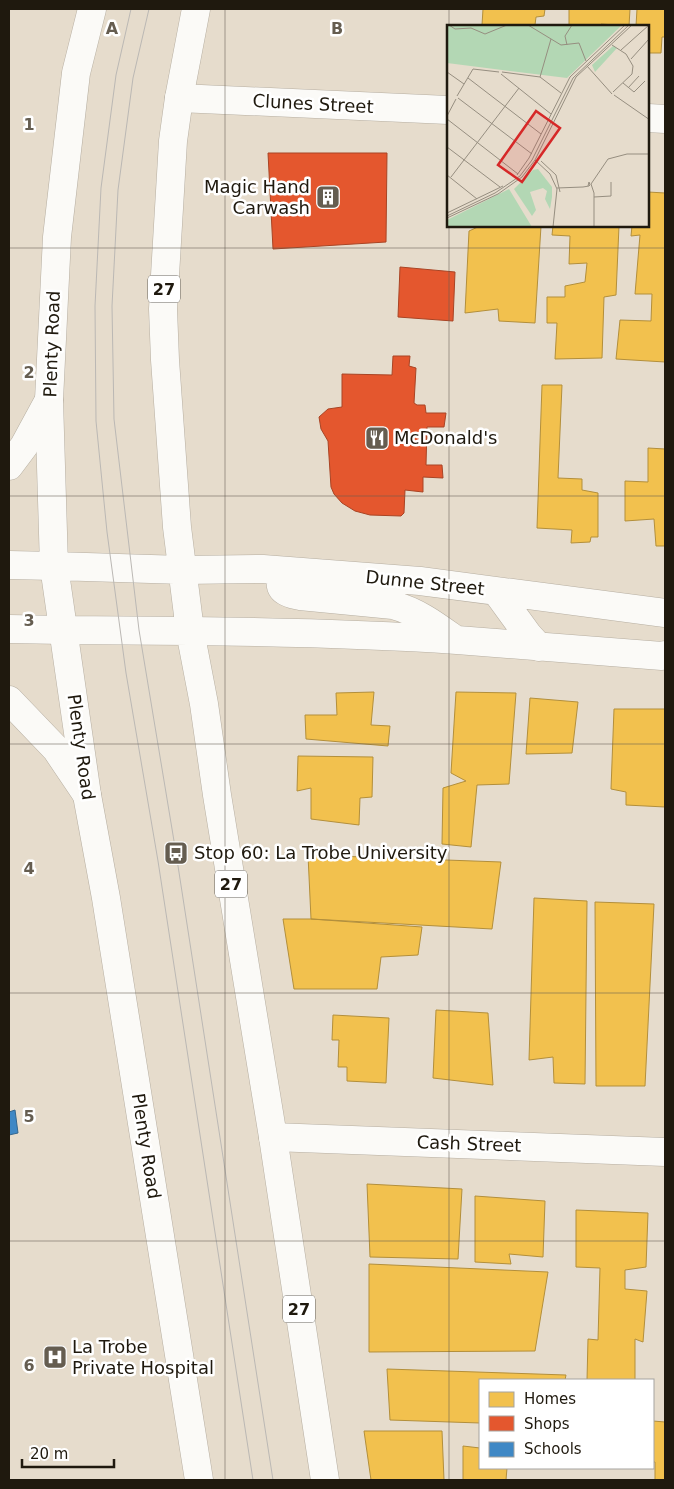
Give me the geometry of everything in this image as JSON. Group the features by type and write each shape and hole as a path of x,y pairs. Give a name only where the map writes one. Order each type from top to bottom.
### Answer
{"main road":[{"name":"Plenty Road","path":"92,9 76,73 57,236 49,400 54,566 87,795 106,898 199,1480"},
{"name":"27","path":"196,9 178,98 173,141 163,323 177,527 190,631 204,704 218,805 273,1137 325,1480"},
{"name":"Clunes Street","path":"178,98 447,110"},
{"path":"649,118 665,119"},
{"path":"9,466 24,446 49,400"},
{"name":"Dunne Street","path":"9,565 183,570 263,569 420,581 665,613"},
{"path":"284,571 279,584 286,592 300,596 393,605 404,608 415,612 456,640"},
{"path":"496,591 539,647"},
{"path":"9,629 247,632 456,640 665,655"},
{"path":"9,700 56,749 87,795"},
{"name":"Cash Street","path":"273,1137 665,1152"}],"building: Homes":[{"path":"483,9 545,9 544,16 536,17 535,25 482,25"},
{"path":"569,9 630,9 629,25 569,25"},
{"path":"637,9 665,9 665,37 662,37 661,53 649,53 649,25 636,25"},
{"path":"649,192 665,193 665,362 616,359 620,320 651,321 652,294 635,294 640,235 631,236 632,228 649,228"},
{"path":"476,228 541,228 535,323 499,321 498,309 465,313 469,231"},
{"path":"553,228 619,228 616,295 604,297 602,358 555,359 557,323 547,323 547,297 565,297 565,286 585,282 587,263 569,264 570,236 552,235"},
{"path":"542,385 562,385 558,478 582,479 582,490 598,493 598,537 591,537 590,542 571,543 572,530 537,528"},
{"path":"648,448 665,449 665,546 656,546 654,519 625,521 625,481 648,482"},
{"path":"374,692 371,725 390,726 388,746 306,739 305,715 337,715 336,693"},
{"path":"456,692 516,693 509,784 477,785 471,847 442,844 443,788 466,781 451,773"},
{"path":"530,698 578,702 572,753 526,754"},
{"path":"614,709 665,709 665,807 626,805 626,792 611,789"},
{"path":"298,756 373,757 372,797 360,798 359,825 311,819 311,788 297,791"},
{"path":"308,855 501,862 492,929 311,919"},
{"path":"534,898 587,901 585,1084 554,1083 553,1057 529,1060"},
{"path":"595,902 654,904 645,1086 596,1086"},
{"path":"283,919 311,919 422,927 418,955 381,957 377,989 294,989"},
{"path":"436,1010 488,1013 493,1085 433,1078"},
{"path":"333,1015 389,1018 386,1083 347,1081 347,1067 338,1067 339,1040 332,1040"},
{"path":"367,1184 462,1189 458,1259 370,1257"},
{"path":"475,1196 545,1201 543,1257 509,1254 511,1264 475,1262"},
{"path":"576,1210 648,1213 646,1267 625,1270 625,1289 647,1291 643,1342 635,1339 635,1379 587,1379 588,1339 598,1340 600,1268 576,1267"},
{"path":"369,1264 548,1272 535,1351 369,1352"},
{"path":"387,1369 566,1375 565,1379 479,1379 479,1423 390,1420"},
{"path":"654,1421 665,1422 665,1480 655,1480"},
{"path":"364,1431 442,1431 444,1480 371,1480"},
{"path":"463,1446 479,1448 479,1469 507,1469 506,1480 463,1480"}],"building: Shops":[{"name":"Magic Hand Carwash","path":"268,153 387,153 386,242 273,249"},
{"path":"400,267 455,272 453,321 398,317"},
{"name":"McDonald's","path":"393,356 410,356 409,366 416,368 414,403 425,405 426,413 446,413 444,427 427,427 426,465 442,465 443,478 423,477 423,492 405,490 404,513 401,516 370,515 355,511 342,503 334,494 331,487 328,441 321,429 319,417 328,409 342,407 342,374 392,375"}],"building: Schools":[{"path":"15,1110 18,1133 9,1135 9,1112"}],"tram line":[{"path":"131,9 116,75 101,188 95,306 96,421 107,532 126,673 158,861 253,1480"},
{"path":"149,9 133,78 118,190 112,306 114,419 139,630 176,853 273,1480"}],"place":[{"name":"Magic Hand Carwash","path":"328,197"},
{"name":"McDonald's","path":"377,438"},
{"name":"Stop 60: La Trobe University","path":"176,853"},
{"name":"La Trobe Private Hospital","path":"55,1357"}]}
